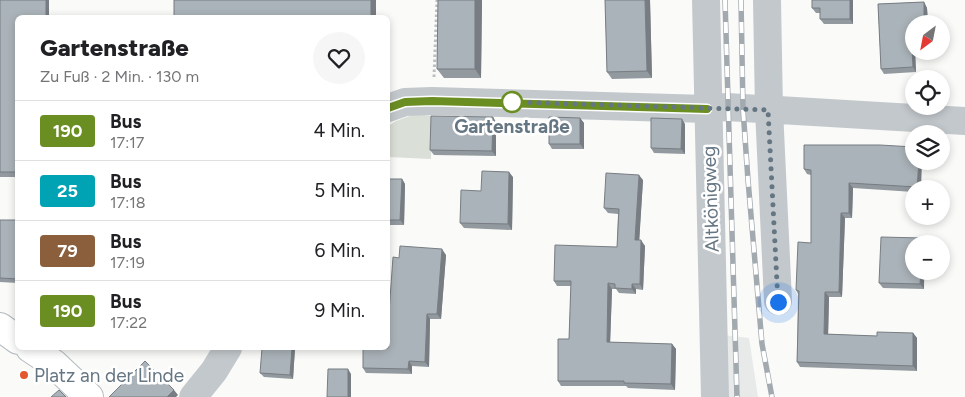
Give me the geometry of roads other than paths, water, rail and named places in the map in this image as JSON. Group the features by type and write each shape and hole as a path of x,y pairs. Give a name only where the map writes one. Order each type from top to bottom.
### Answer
{"street":[{"name":"Altkönigweg","path":"706,0 715,397"},
{"path":"767,0 768,110 778,302"},
{"path":"390,107 405,102 432,101 727,108 965,121"},
{"path":"0,327 15,338"},
{"path":"33,350 54,364 89,397"},
{"path":"192,397 214,371 227,350"}],"railway":[{"path":"725,0 737,397"},
{"path":"741,0 743,109 748,180 762,344 772,397"}],"place":[{"name":"Gartenstraße","path":"512,102"},
{"name":"Platz an der Linde","path":"24,375"}]}
